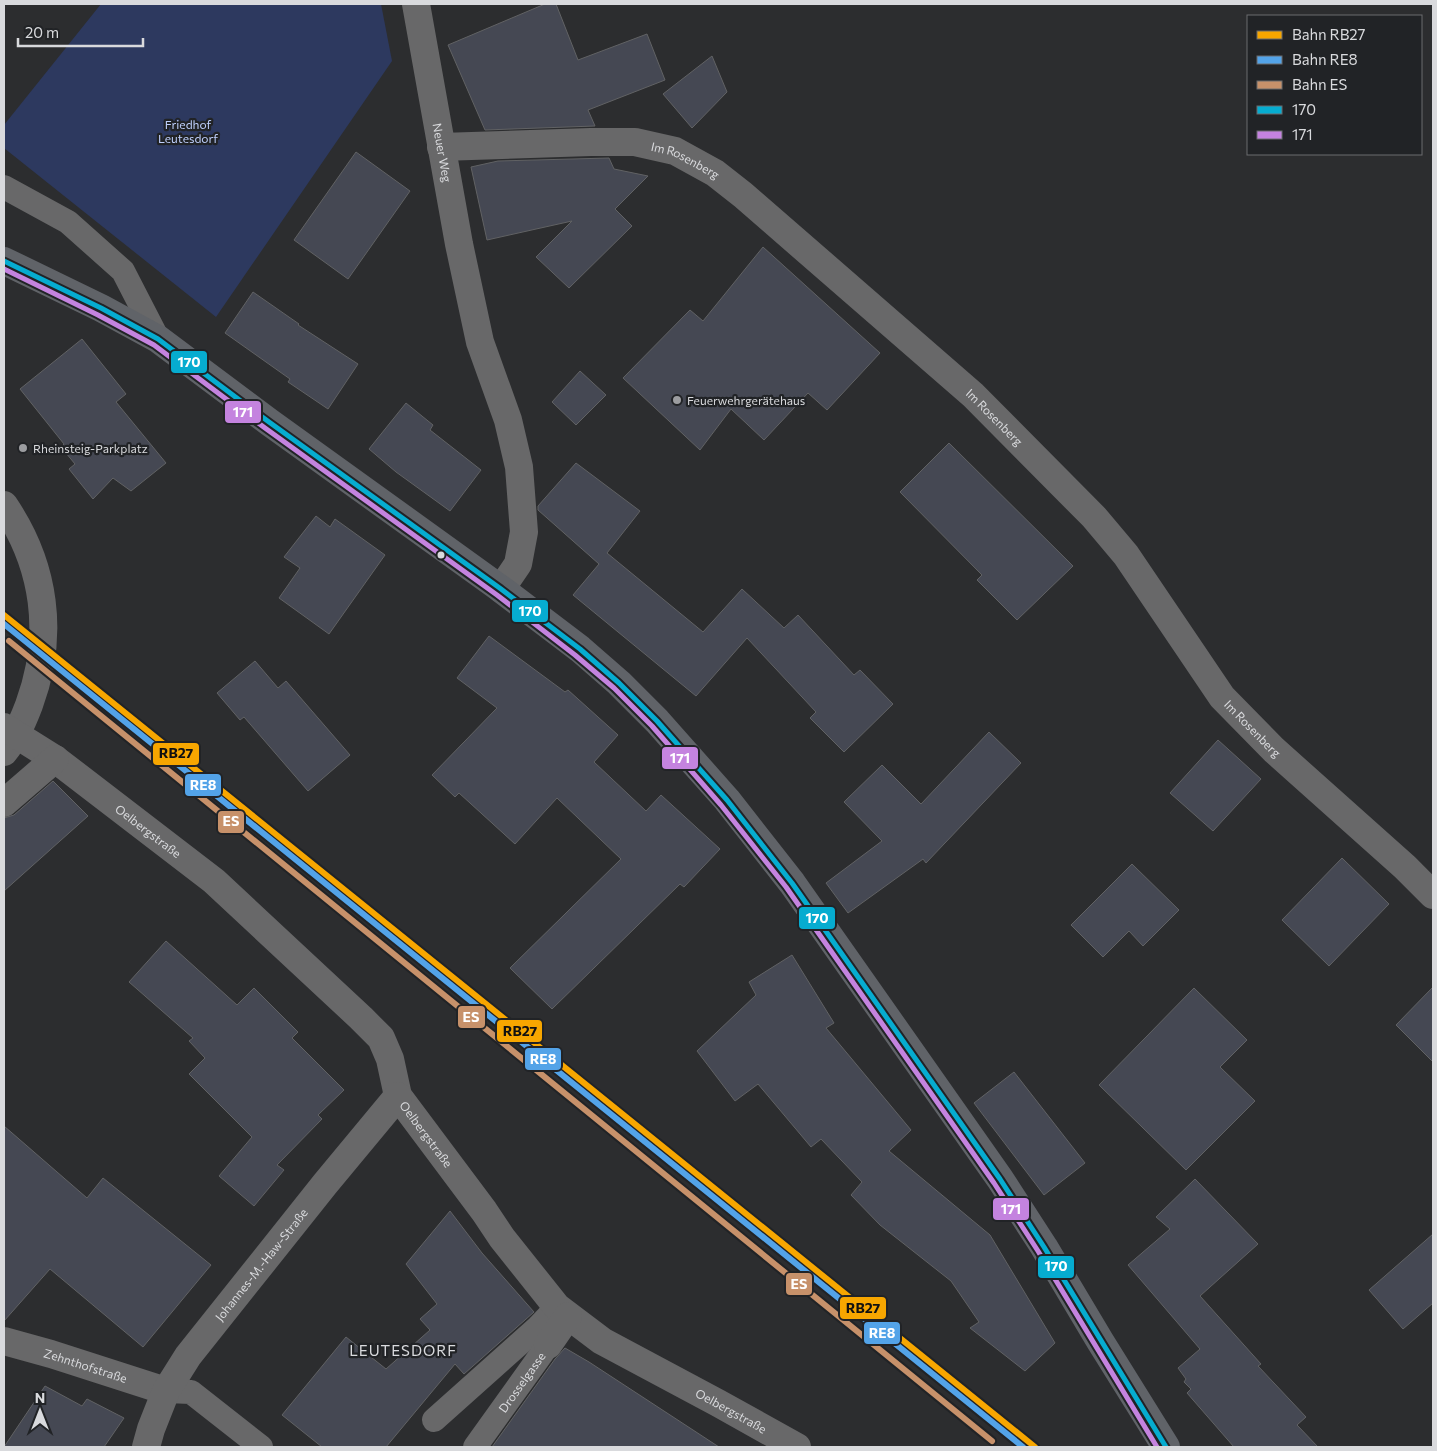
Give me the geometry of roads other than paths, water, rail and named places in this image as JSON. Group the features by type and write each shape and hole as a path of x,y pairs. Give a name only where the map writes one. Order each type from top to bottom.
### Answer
{"main road":[{"path":"4,261 101,308 158,340 501,589 580,649 619,683 657,721 727,800 787,876 1000,1179 1044,1247 1166,1447"}],"street":[{"name":"Neuer Weg","path":"416,4 459,244 480,342 508,420 519,467 524,532 518,564 501,589"},
{"name":"Im Rosenberg","path":"441,147 635,142 674,150 715,173 750,201 973,395 1094,517 1126,555 1222,697 1274,750 1405,867 1433,895"},
{"path":"4,505 16,523 31,554 40,586 44,620 43,654 36,687 24,718 4,752"},
{"name":"Oelbergstraße","path":"4,727 55,760 214,881 381,1038 390,1059 398,1096 502,1238 563,1312 602,1341 796,1447"},
{"path":"4,803 55,760"},
{"name":"Johannes-M.-Haw-Straße","path":"146,1447 150,1429 166,1391 188,1356 398,1096"},
{"name":"Drosselgasse","path":"548,1345 563,1312"},
{"name":"Zehnthofstraße","path":"4,1340 166,1391"}],"lane":[{"path":"4,186 68,222 123,271 158,340"},
{"path":"434,1420 537,1328 563,1312"},
{"name":"Drosselgasse","path":"475,1447 548,1345"},
{"path":"166,1391 191,1392 261,1447"}],"rail line":[{"name":"RB27","path":"4,615 1035,1447"},
{"name":"RE8","path":"4,624 1023,1447"},
{"name":"ES","path":"9,641 992,1441"}],"place":[{"name":"Feuerwehrgerätehaus","path":"677,400"},
{"name":"Rheinsteig-Parkplatz","path":"23,448"}],"district":[{"name":"LEUTESDORF","path":"403,1350"}],"park label":[{"name":"Friedhof Leutesdorf","path":"188,131"}]}
